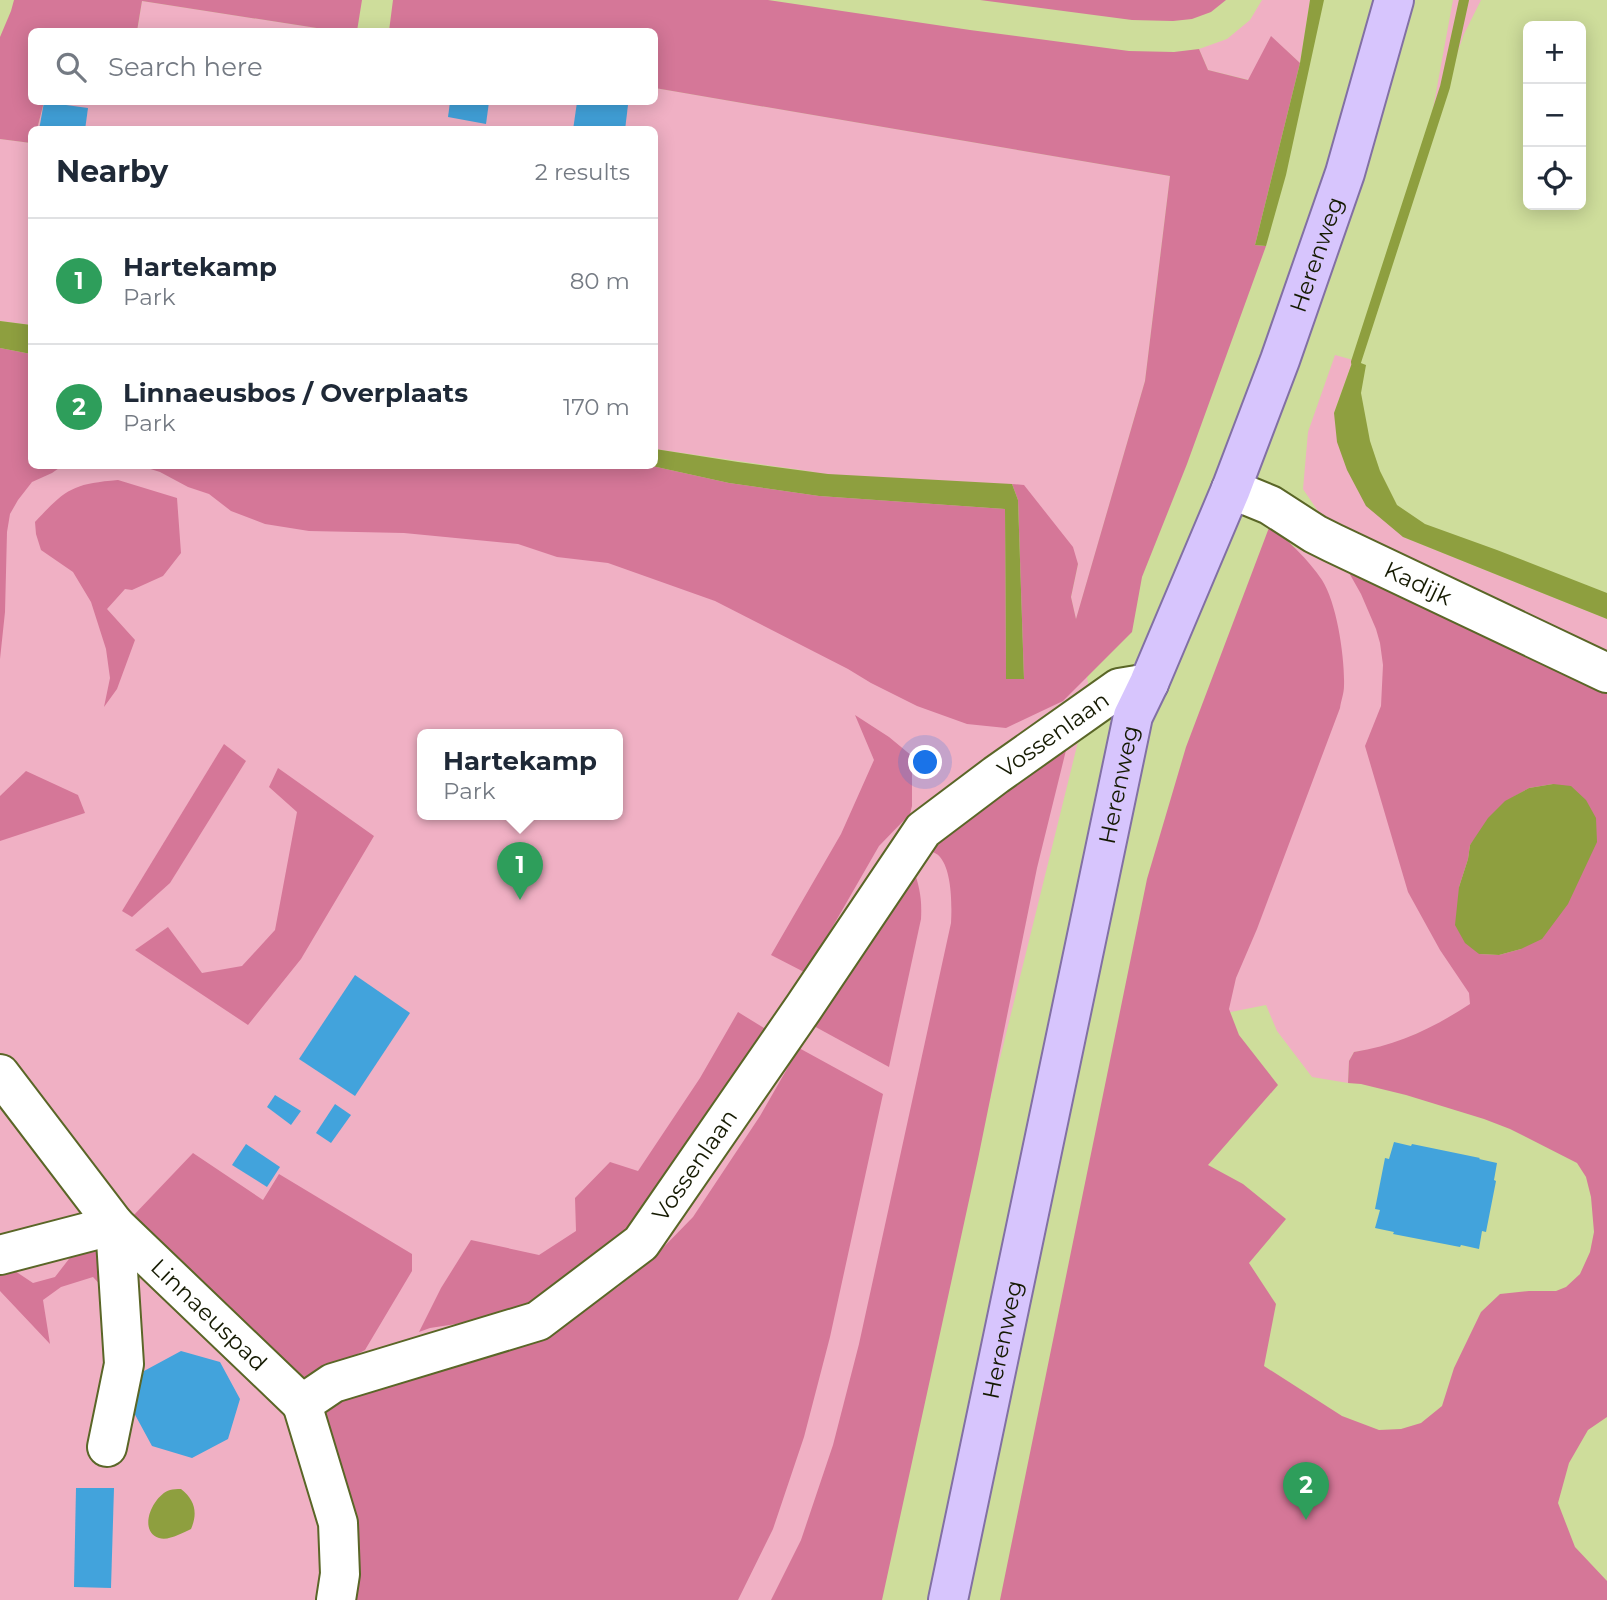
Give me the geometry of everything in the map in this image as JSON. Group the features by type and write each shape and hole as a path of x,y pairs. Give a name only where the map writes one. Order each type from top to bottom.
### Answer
{"main road":[{"name":"Herenweg","path":"948,1600 1133,716 1231,489 1280,360 1345,173 1394,0"}],"street":[{"name":"Kadijk","path":"1231,489 1270,505 1333,543 1607,673"},
{"name":"Vossenlaan","path":"302,1404 333,1383 538,1321 641,1243 923,830 1119,688 1149,683"},
{"name":"Linnaeuspad","path":"0,1073 115,1225 302,1404"},
{"path":"0,1255 115,1225 124,1364 107,1447"},
{"path":"302,1404 338,1523 340,1574 336,1600"}],"shaded area":[{"path":"14,0 362,0 357,28 317,28 142,1 138,28 28,28 28,105 43,105 38,126 28,126 28,143 0,139 0,37"},
{"path":"393,0 768,0 1129,51 1174,52 1199,49 1208,70 1248,80 1271,36 1300,63 1255,245 1266,246 1187,464 1142,577 1132,632 1063,701 1006,728 967,724 917,706 715,601 608,563 557,557 518,544 404,533 309,531 265,524 231,511 209,494 150,469 658,467 729,483 819,496 1005,509 1006,679 1024,678 1018,500 1012,484 1024,485 1073,547 1078,564 1071,597 1076,619 1145,381 1170,176 658,89 658,28 389,28"},
{"path":"980,0 1226,0 1211,12 1192,19 1173,21 1132,20"},
{"path":"1262,0 1310,0 1300,63 1271,37 1249,80 1208,70 1199,49 1227,39 1250,20"},
{"path":"1310,0 1324,0 1286,175 1266,246 1255,245 1300,63"},
{"path":"1453,0 1481,0 1464,34 1428,136"},
{"path":"142,1 317,28 138,28"},
{"path":"658,89 1170,176 1145,381 1076,620 1090,693 988,1107 916,1372 869,1600 0,1600 0,348 28,353 28,469 658,469 658,466 815,472 658,449 658,126 38,126 43,105 658,105","holes":["1012,484 1078,564 1071,597 1076,620 1010,556"]},
{"path":"0,139 28,143 28,325 0,321"},
{"path":"0,321 28,325 28,353 0,348"},
{"path":"0,348 28,353 28,469 58,469 32,482 10,514 0,659"},
{"path":"1335,355 1353,360 1334,413 1403,537 1607,619 1607,656 1332,532 1303,489 1308,432"},
{"path":"1353,360 1366,365 1361,393 1370,441 1380,471 1397,505 1425,524 1607,593 1607,619 1403,537 1366,506 1347,470 1337,442 1334,413"},
{"path":"658,449 828,474 1012,484 1018,500 1024,679 1006,679 1005,509 819,496 729,483 658,467"},
{"path":"118,480 177,498 181,553 163,576 132,590 125,589 107,609 135,640 117,689 104,707 110,678 106,649 91,602 73,572 41,550 35,522 71,490"},
{"path":"1270,525 1304,558 1327,590 1339,632 1344,689 1340,708 1236,978 1229,1009 1239,1035 1278,1085 1208,1165 1243,1184 1286,1219 1249,1263 1276,1304 1264,1366 1342,1416 1379,1430 1401,1429 1421,1423 1442,1406 1454,1368 1481,1312 1500,1294 1556,1291 1566,1287 1580,1274 1590,1252 1594,1232 1591,1197 1586,1177 1577,1163 1484,1119 1406,1095 1348,1083 1349,1061 1354,1052 1415,1034 1470,1004 1469,993 1440,950 1408,892 1365,746 1381,706 1383,665 1376,629 1348,571 1607,687 1607,1417 1588,1430 1569,1463 1558,1503 1575,1547 1607,1581 1607,1600 1000,1600 1147,879 1186,747","holes":["1553,784 1521,949 1499,955 1479,954 1459,887 1470,845 1505,802 1529,788"]},
{"path":"1295,547 1607,686 1607,1127 1420,1032 1388,1045 1354,1052 1349,1061 1348,1083 1312,1077 1277,1031 1266,1005 1115,1035 1217,689"},
{"path":"855,715 912,756 912,806 910,814 879,846 806,973 771,955 841,834 874,760"},
{"path":"1070,734 1037,868 978,1159 882,1600 771,1600 801,1540 833,1445 859,1344 951,923 947,871 939,856 926,849"},
{"path":"224,744 246,761 170,883 132,917 122,911"},
{"path":"278,768 374,836 301,959 248,1025 135,950 168,927 202,973 242,966 275,930 297,812 269,787"},
{"path":"26,771 78,795 85,813 0,841 0,796"},
{"path":"1553,784 1571,786 1586,800 1596,818 1597,842 1568,904 1542,939 1499,955 1479,954 1465,943 1455,925 1459,887 1470,845 1488,818 1505,801 1529,788"},
{"path":"913,869 920,894 921,919 889,1067 812,1025"},
{"path":"738,1012 772,1033 668,1196 559,1289 514,1311 419,1332 441,1288 471,1240 539,1255 576,1231 575,1198 610,1162 638,1171 700,1078"},
{"path":"799,1048 883,1094 830,1337 804,1437 773,1529 738,1600 348,1600 319,1410 376,1379 575,1317 618,1287 650,1261 693,1217 760,1116"},
{"path":"193,1153 263,1200 279,1174 412,1254 412,1271 365,1350 294,1388 132,1217"},
{"path":"104,1236 107,1292 93,1277 61,1287 43,1300 50,1344 0,1291 0,1266 3,1263 33,1283 55,1277 79,1246"},
{"path":"181,1489 194,1507 191,1529 171,1538 159,1538 152,1534 149,1528 148,1521 153,1506 164,1493"}],"building":[{"path":"43,105 88,108 86,126 40,126"},
{"path":"450,105 489,105 486,124 448,117"},
{"path":"577,105 628,105 625,126 574,126"},
{"path":"355,975 410,1013 355,1096 299,1059"},
{"path":"275,1095 301,1111 291,1125 267,1107"},
{"path":"335,1104 351,1115 331,1143 316,1133"},
{"path":"1394,1142 1497,1163 1486,1232 1482,1231 1479,1249 1393,1234 1394,1232 1375,1228 1380,1210 1375,1209 1385,1158 1389,1159"},
{"path":"246,1144 280,1167 267,1187 232,1165"},
{"path":"181,1351 220,1362 240,1399 228,1439 192,1458 152,1446 133,1411 131,1377 141,1380 144,1371"},
{"path":"76,1488 114,1488 111,1588 74,1587"}],"waterway":[{"path":"1356,362 1445,87 1464,0"}],"place":[{"name":"Hartekamp","path":"520,900"},
{"name":"Linnaeusbos / Overplaats","path":"1306,1520"}]}
